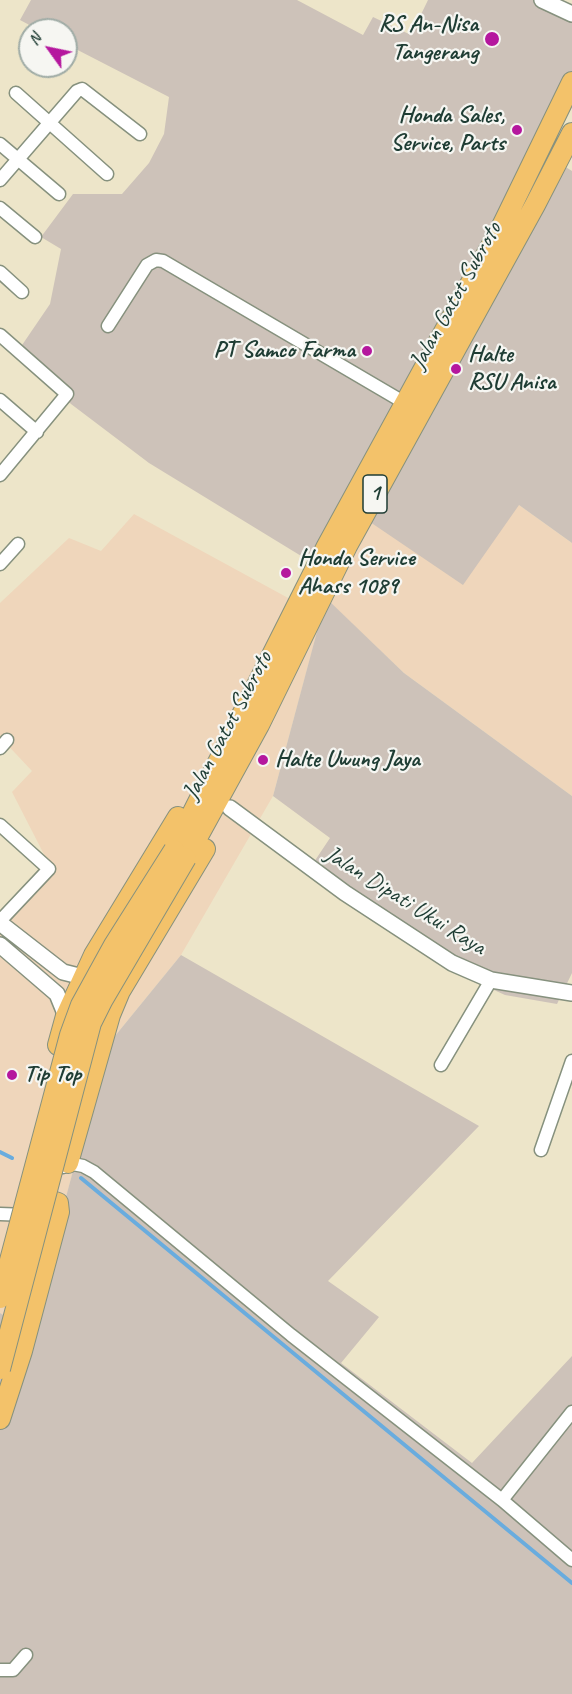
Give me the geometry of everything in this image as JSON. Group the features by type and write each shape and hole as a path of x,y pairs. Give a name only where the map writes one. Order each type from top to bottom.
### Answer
{"highway":[{"name":"Jalan Gatot Subroto","path":"229,763 322,555 567,104 572,82"},
{"name":"Jalan Gatot Subroto","path":"0,1369 91,1023 229,763 530,215 572,134"},
{"path":"68,1163 110,1016 120,991 230,808 229,763"},
{"path":"0,1268 6,1212 32,1145 66,1016 82,977 195,789 229,763"},
{"name":"Jalan Gatot Subroto","path":"0,1298 78,1015 114,945 180,854"},
{"path":"32,1145 36,1167 48,1172"},
{"path":"0,1419 22,1352 59,1212 58,1203 41,1197"}],"street":[{"path":"542,0 572,14"},
{"path":"0,180 77,91 82,89 140,134"},
{"path":"16,93 107,174"},
{"path":"0,144 58,194"},
{"path":"0,208 35,237"},
{"path":"108,326 147,265 156,260 163,261 405,403"},
{"path":"0,272 22,292"},
{"path":"0,335 67,393 0,475"},
{"path":"0,400 37,432"},
{"path":"0,564 18,544"},
{"name":"Jalan Dipati Ukui Raya","path":"230,808 281,848 452,963 491,980 572,993"},
{"path":"0,825 49,869 0,922 63,972 82,977"},
{"path":"0,945 57,994 66,1016"},
{"path":"441,1065 491,980"},
{"path":"541,1150 572,1061"},
{"path":"6,1212 30,1214 37,1208 48,1172 68,1163 83,1166 94,1172 291,1335 502,1500 572,1560"},
{"path":"502,1500 572,1412"},
{"path":"0,1670 13,1670 26,1655"}],"shaded area":[{"path":"31,0 297,0 363,35 373,17 411,35 428,0 534,0 572,18 572,74 537,149 572,171 572,543 519,505 463,585 342,503 311,562 149,463 71,404 18,351 50,304 61,249 41,237 73,194 122,194 149,163 164,134 169,97 78,50 78,18 21,18"},
{"path":"342,502 519,505 572,543 572,796 404,673 326,599 273,796 181,955 106,1047 30,1333 0,1313 0,926 52,870 12,792 32,771 0,737 0,603 69,538 101,551 134,514 290,599"},
{"path":"326,598 404,673 572,796 572,973 557,1004 505,995 454,972 308,871 330,838 273,796"},
{"path":"181,955 479,1126 328,1281 379,1317 341,1363 472,1463 572,1356 572,1694 0,1694 0,1313 30,1332 106,1047"}],"waterway":[{"path":"0,1152 12,1158"},
{"path":"81,1178 572,1583"}],"place":[{"name":"RS An-Nisa Tangerang","path":"492,39"},
{"name":"Honda Sales, Service, Parts","path":"517,130"},
{"name":"PT Samco Farma","path":"367,351"},
{"name":"Halte RSU Anisa","path":"456,369"},
{"name":"Honda Service Ahass 1089","path":"286,573"},
{"name":"Halte Uwung Jaya","path":"263,760"},
{"name":"Tip Top","path":"12,1075"}]}
